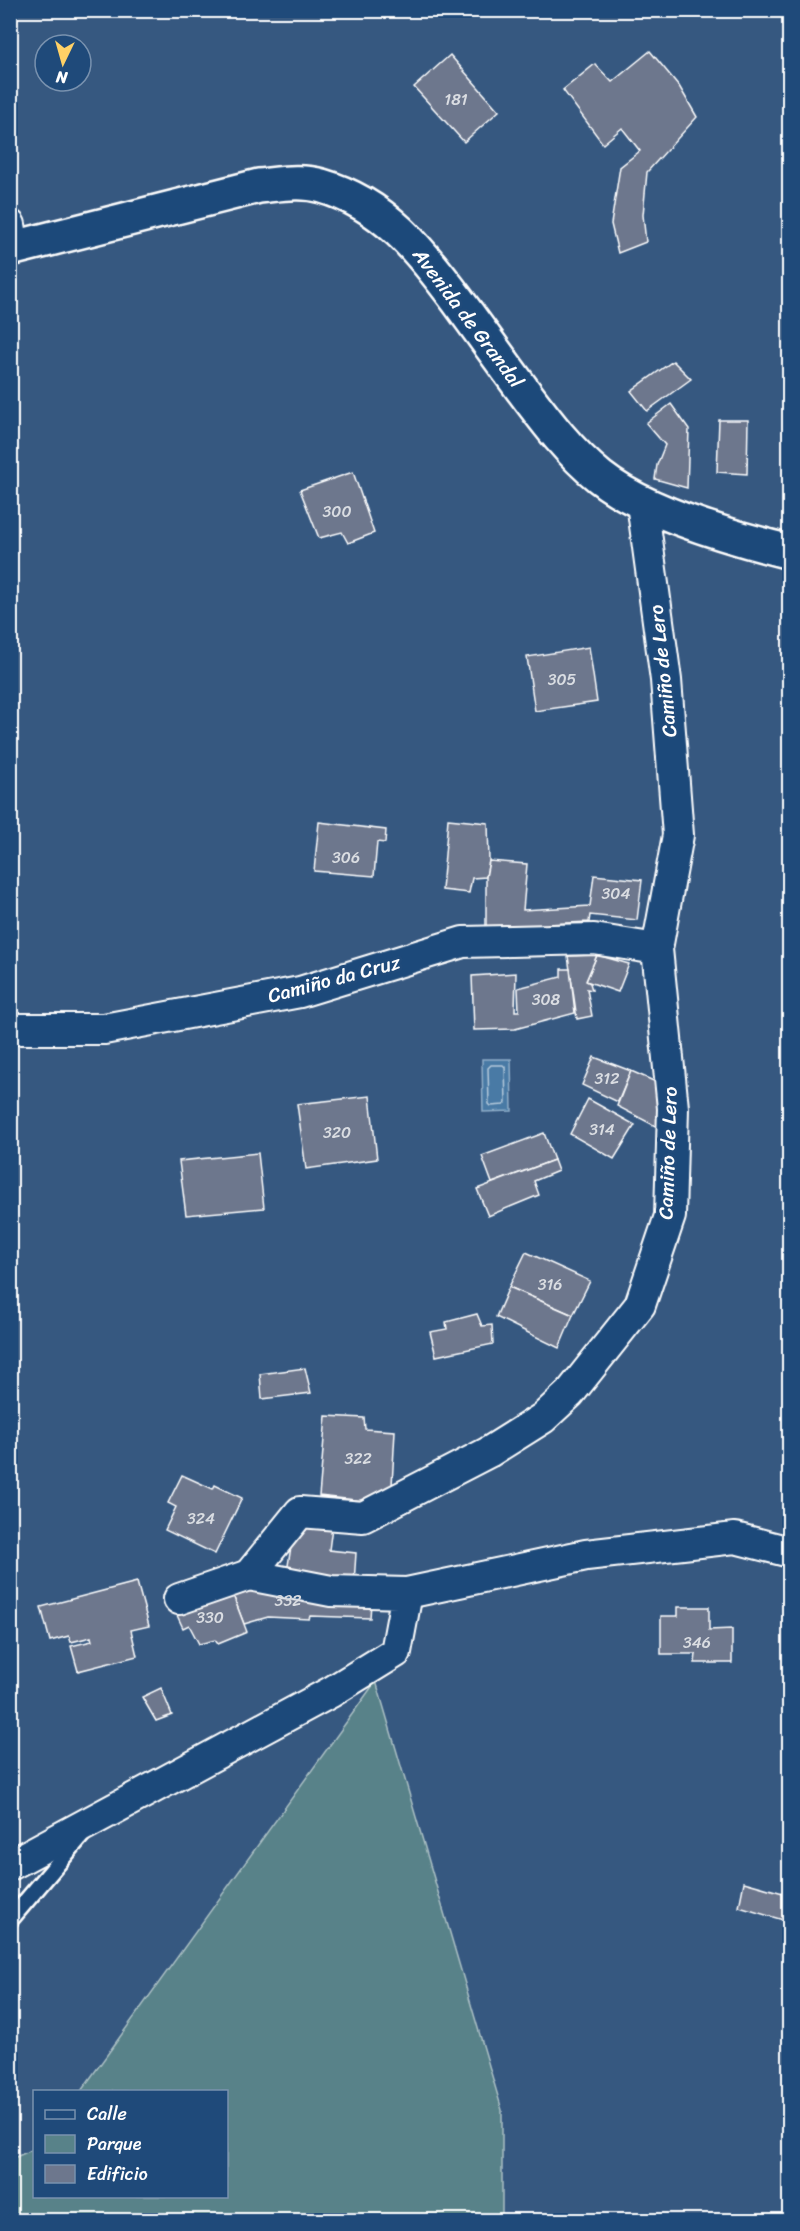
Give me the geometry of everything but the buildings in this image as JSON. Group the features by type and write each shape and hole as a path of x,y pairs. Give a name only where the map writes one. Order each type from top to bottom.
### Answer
{"street":[{"name":"Avenida de Grandal","path":"12,240 259,186 294,182 320,186 353,197 398,230 426,257 559,439 601,478 642,503 710,528 789,552"},
{"name":"Camiño de Lero","path":"249,1575 300,1512 363,1517 489,1452 543,1418 570,1393 640,1305 670,1216 673,1108 657,949 678,835 666,680 642,503"},
{"name":"Camiño da Cruz","path":"10,1029 104,1029 300,992 463,942 594,939 657,949"},
{"path":"179,1599 249,1575 331,1591 407,1593 586,1556 735,1538 789,1552"},
{"path":"10,1865 331,1692 396,1652 407,1593"}],"lane":[{"path":"10,1920 96,1819"}],"green space":[{"path":"376,1681 502,2110 502,2220 11,2220 11,2159 33,2149 33,2198 228,2198 228,2090 82,2090"}],"water":[{"path":"482,1059 511,1059 512,1111 483,1112"}]}
